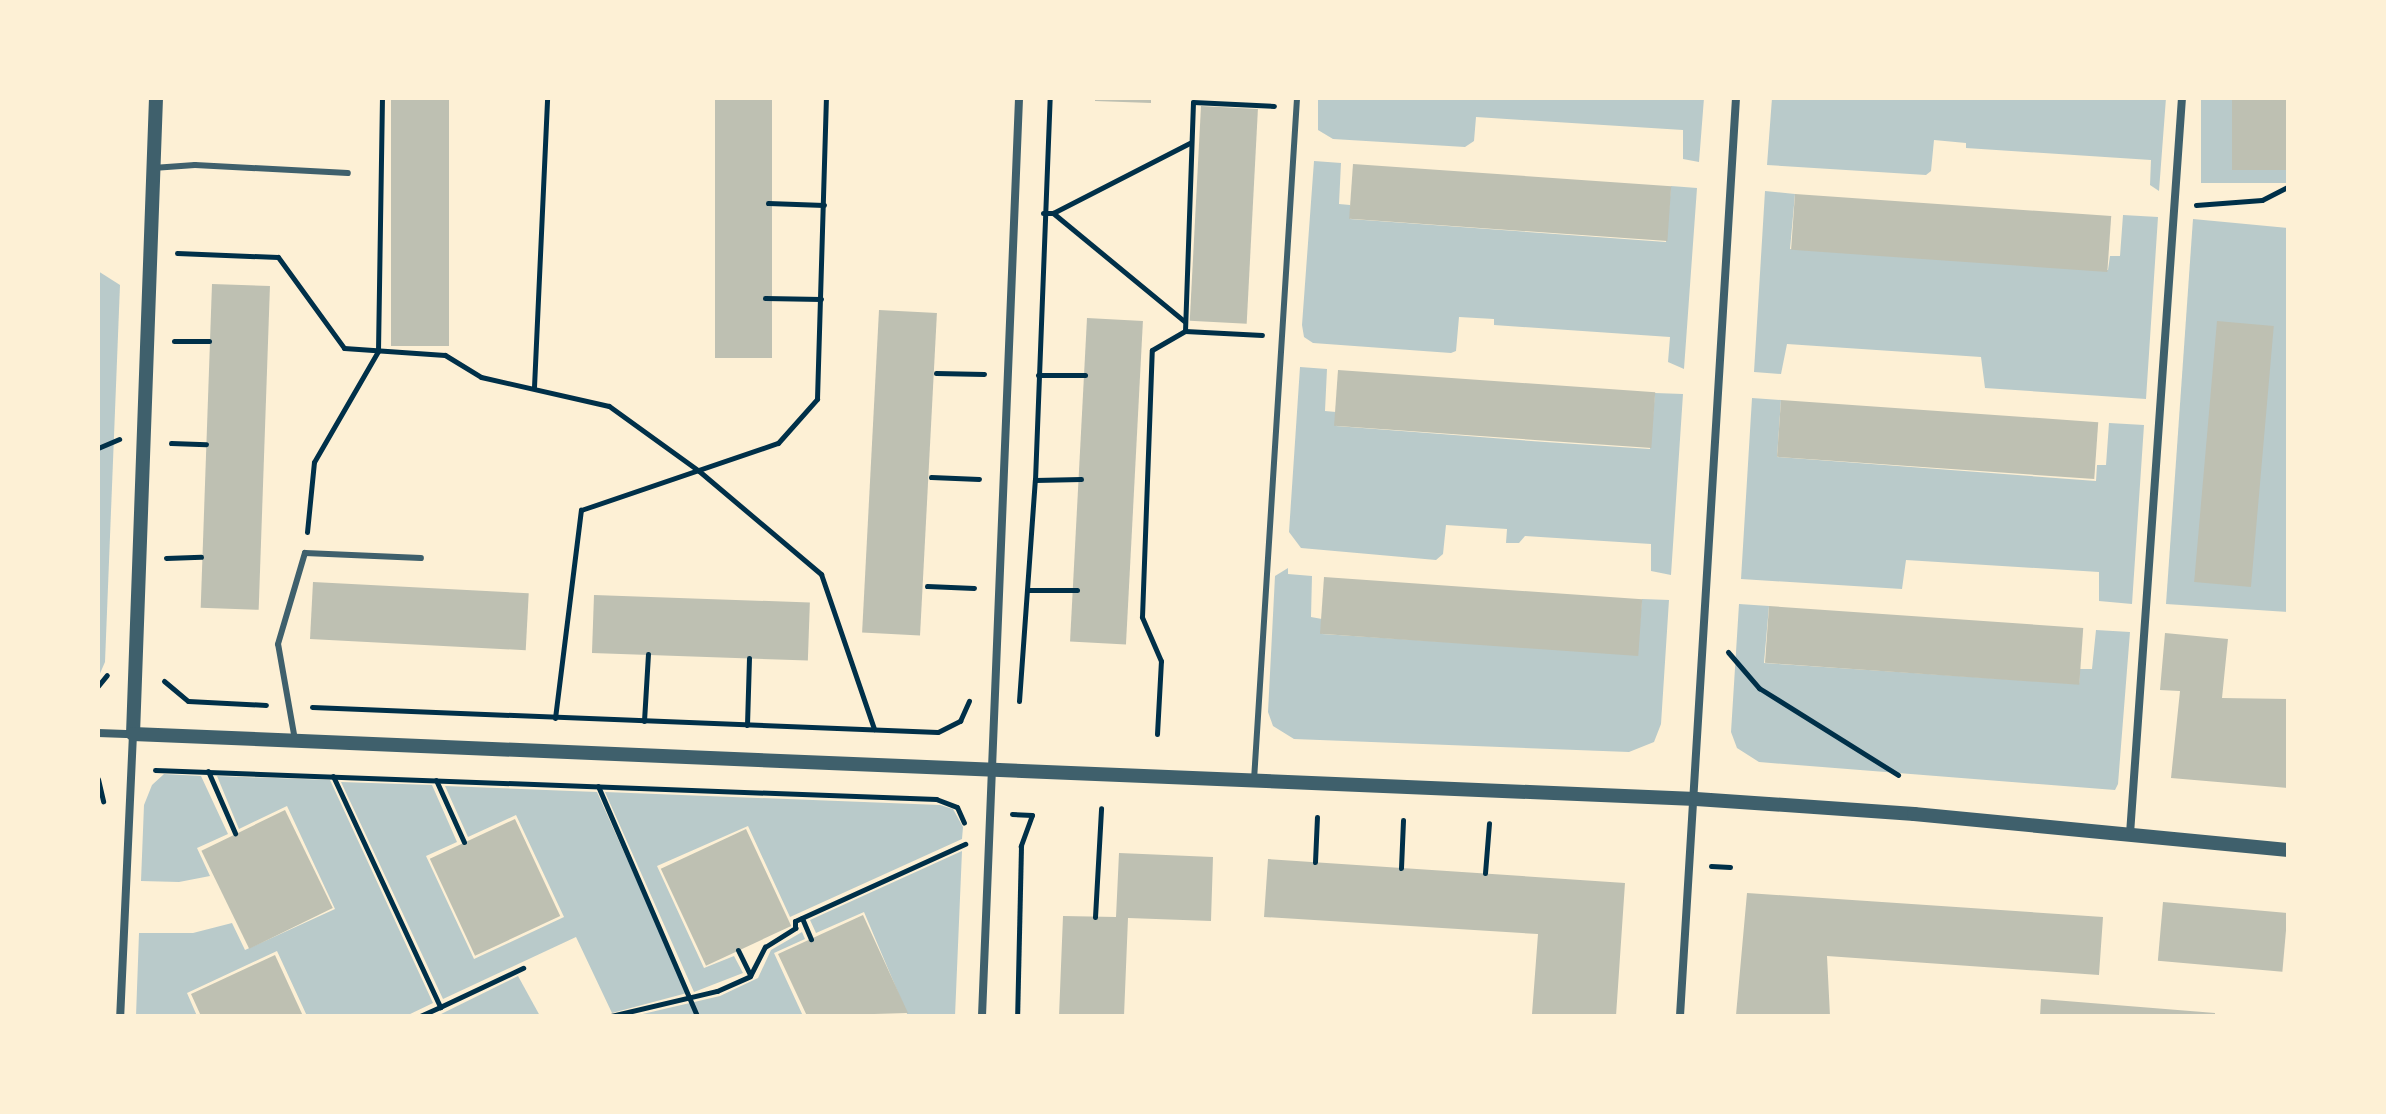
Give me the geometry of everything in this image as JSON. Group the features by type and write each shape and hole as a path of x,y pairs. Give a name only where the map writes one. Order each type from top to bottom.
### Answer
{"street":[{"path":"120,1016 156,98"},
{"path":"982,1016 1019,98"},
{"path":"1680,1016 1696,799 1736,98"},
{"path":"2130,834 2182,98"},
{"path":"98,733 1696,799 2288,850"}],"lane":[{"path":"1254,780 1297,98"},
{"path":"153,168 195,165 348,173"},
{"path":"295,741 278,644 305,553 421,558"}],"path":[{"path":"305,553 314,462 378,351 382,98"},
{"path":"534,387 547,98"},
{"path":"555,718 581,510 778,443 817,399 826,98"},
{"path":"1022,701 1035,480 1043,213 1050,98"},
{"path":"1185,331 1193,102 1258,105"},
{"path":"1043,213 1053,213 1191,142"},
{"path":"2175,206 2262,200 2288,187"},
{"path":"768,203 824,205"},
{"path":"1053,213 1185,321"},
{"path":"172,253 278,257 344,348 445,355 481,377 609,406 699,471 821,574 874,729 938,732 960,721 971,683"},
{"path":"765,298 821,299"},
{"path":"1157,734 1161,661 1142,617 1152,350 1185,331 1252,334"},
{"path":"169,341 209,341"},
{"path":"983,389 984,359"},
{"path":"936,373 984,374"},
{"path":"1038,375 1085,375"},
{"path":"98,448 120,438"},
{"path":"165,443 206,444"},
{"path":"978,495 980,464"},
{"path":"931,477 979,479"},
{"path":"1035,480 1081,479"},
{"path":"161,558 201,557"},
{"path":"974,604 975,573"},
{"path":"927,586 974,588"},
{"path":"1028,590 1077,590"},
{"path":"1728,652 1759,688 1898,775"},
{"path":"644,722 648,654"},
{"path":"747,725 749,658"},
{"path":"173,770 936,799 957,807 967,828 966,855"},
{"path":"208,771 235,833"},
{"path":"333,776 440,1007"},
{"path":"436,780 464,842"},
{"path":"598,786 692,997 697,1016"},
{"path":"1095,917 1101,808"},
{"path":"1017,1016 1021,846 1032,815"},
{"path":"1315,862 1317,817"},
{"path":"1401,868 1403,820"},
{"path":"1485,873 1489,823"},
{"path":"611,1016 692,997 750,976 765,947 795,928 802,918 966,844"},
{"path":"802,918 811,939"},
{"path":"738,950 750,976"},
{"path":"420,1016 523,968"}],"shaded area":[{"path":"1318,98 1704,98 1699,162 1683,159 1683,130 1476,117 1474,141 1465,147 1333,139 1318,130"},
{"path":"1772,98 2166,98 2159,191 2150,185 2151,160 1966,148 1966,143 1934,140 1931,171 1926,175 1767,165"},
{"path":"2201,98 2288,98 2288,183 2201,183"},
{"path":"1314,161 1341,163 1339,204 1350,205 1350,219 1666,242 1671,186 1697,188 1684,369 1668,362 1670,337 1494,325 1494,319 1459,317 1456,351 1451,353 1313,343 1304,337 1302,325"},
{"path":"1765,191 1795,194 1790,249 2108,270 2110,256 2120,256 2123,215 2158,217 2146,399 1985,388 1981,357 1787,344 1781,374 1754,372"},
{"path":"2193,219 2288,228 2288,612 2166,604"},
{"path":"98,271 120,285 105,662 98,678"},
{"path":"1300,367 1327,369 1325,411 1336,412 1336,426 1545,442 1650,449 1655,393 1683,394 1671,575 1651,571 1651,544 1525,536 1519,543 1506,543 1507,529 1446,525 1443,554 1436,560 1301,548 1289,532"},
{"path":"1752,398 1781,400 1777,457 2096,481 2097,465 2106,465 2109,423 2144,425 2132,604 2099,601 2099,572 1906,560 1902,589 1741,579"},
{"path":"1288,568 1288,574 1312,576 1311,617 1322,619 1322,634 1637,654 1642,599 1669,600 1661,724 1654,742 1629,752 1294,739 1273,726 1268,712 1275,576"},
{"path":"1739,604 1769,606 1764,663 2079,684 2080,669 2092,669 2096,630 2130,632 2118,784 2115,790 1759,762 1737,748 1731,732"},
{"path":"164,774 201,776 228,834 197,848 210,876 179,882 141,881 144,805 152,785"},
{"path":"217,776 330,780 433,1003 406,1016 307,1016 277,951 187,993 197,1016 136,1016 139,933 193,933 232,923 245,950 335,909 287,806 239,829"},
{"path":"341,782 432,785 457,842 426,856 474,959 564,917 516,815 468,837 445,786 597,792 687,993 612,1013 576,937 443,999"},
{"path":"605,792 940,805 953,809 963,827 962,839 790,917 748,826 657,866 704,968 734,956 743,973 694,992"},
{"path":"962,851 955,1016 908,1016 864,912 816,933 810,920"},
{"path":"802,932 805,939 774,953 803,1016 634,1016 720,996 758,978 771,950"},
{"path":"518,976 540,1016 437,1016"}],"building":[{"path":"391,98 449,98 449,346 391,346"},
{"path":"715,98 772,98 772,358 715,358"},
{"path":"1095,98 1151,98 1151,103 1095,101"},
{"path":"2232,98 2288,98 2288,170 2232,170"},
{"path":"1201,106 1258,109 1247,324 1190,321"},
{"path":"1353,164 1671,186 1667,241 1349,219"},
{"path":"1795,194 2111,216 2107,272 1791,250"},
{"path":"212,284 270,286 259,610 201,608"},
{"path":"879,310 937,313 920,636 862,633"},
{"path":"1087,318 1143,321 1126,644 1070,642"},
{"path":"2217,321 2274,326 2251,587 2194,582"},
{"path":"1338,370 1655,392 1651,448 1334,426"},
{"path":"1781,400 2098,422 2094,479 1777,457"},
{"path":"1324,577 1642,599 1638,656 1320,634"},
{"path":"313,582 529,593 526,650 310,639"},
{"path":"594,595 810,603 808,661 592,653"},
{"path":"1769,606 2083,628 2079,685 1765,663"},
{"path":"2165,633 2228,639 2222,698 2288,699 2288,788 2171,778 2180,691 2160,690"},
{"path":"285,810 333,908 249,949 201,851"},
{"path":"515,819 560,916 475,956 430,859"},
{"path":"746,829 791,926 706,966 661,869"},
{"path":"1119,853 1213,857 1211,921 1128,918 1124,1016 1059,1016 1063,916 1116,917"},
{"path":"1268,859 1625,883 1616,1016 1532,1014 1538,934 1264,917"},
{"path":"1747,893 2103,917 2099,975 1827,956 1830,1016 1736,1015"},
{"path":"2163,902 2288,913 2282,972 2158,961"},
{"path":"863,915 908,1013 807,1016 778,954"},
{"path":"275,955 303,1016 201,1016 191,994"},
{"path":"2041,999 2215,1013 2215,1016 2040,1016"}]}
